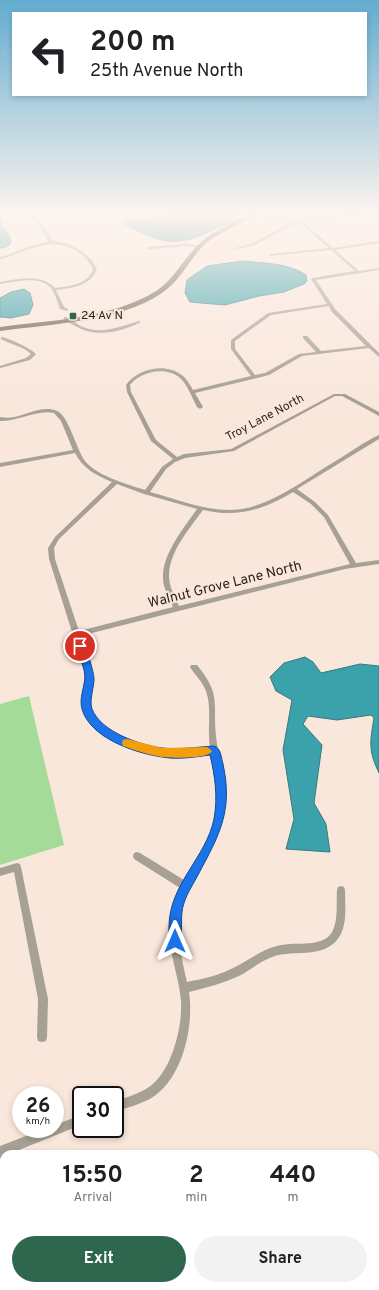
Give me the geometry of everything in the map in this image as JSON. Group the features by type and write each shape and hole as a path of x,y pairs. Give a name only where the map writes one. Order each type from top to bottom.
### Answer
{"main road":[{"path":"0,329 114,310 152,296 170,283 177,275"}],"street":[{"path":"54,289 83,282 91,278 92,275"},
{"path":"334,275 313,279 330,304 379,356"},
{"path":"0,284 26,280 48,284 54,289 62,308 66,310"},
{"path":"254,377 233,349 233,341 270,314 330,304"},
{"path":"66,318 75,327 92,332 114,330 139,322"},
{"path":"305,337 319,352"},
{"path":"0,367 28,359 34,354 31,351 9,343 3,338"},
{"path":"191,392 267,374 301,356 319,352 346,351 370,346"},
{"path":"176,459 154,441 128,392 128,385 133,378 143,374 162,371 180,375 200,407"},
{"name":"Troy Lane North","path":"146,492 164,468 176,459 192,455 212,454 232,450 334,395 343,395 379,414"},
{"path":"0,419 15,420 43,411 58,413 63,419 75,451 85,464 116,482 201,508 234,512 256,508 276,500 379,437"},
{"path":"0,466 75,451"},
{"path":"116,482 57,538 51,548 52,559 90,677 86,700 87,709 96,724 125,742 142,748 162,753 214,750"},
{"path":"293,489 313,503 326,516 354,565"},
{"path":"177,609 167,584 166,568 173,552 201,508"},
{"name":"Walnut Grove Lane North","path":"76,634 354,565 379,562"},
{"path":"124,1103 152,1091 160,1084 166,1075 181,1042 186,1025 187,1008 175,949 174,932 178,900 213,836 219,818 222,782 214,750 212,728 213,699 207,682 194,667"},
{"path":"137,856 185,886"},
{"path":"0,872 17,867 43,999 42,1037"},
{"path":"184,988 234,973 272,952 284,949 319,947 327,943 334,937 338,929 341,890"},
{"path":"5,1150 72,1124"}],"green space":[{"path":"29,696 64,845 0,865 0,704"}],"water":[{"path":"194,275 306,275 307,281 304,284 284,292 259,296 225,305 190,302 185,293 187,280"},
{"path":"24,289 30,293 33,305 29,314 11,318 0,317 0,298 11,292"},
{"path":"305,657 313,662 321,673 360,664 379,666 379,773 375,765 371,746 374,718 371,715 337,720 308,716 303,724 322,745 314,803 326,824 330,852 286,849 294,819 283,750 292,700 276,691 270,677 284,663"}],"slow traffic":[{"path":"127,743 162,753 207,751"}],"place":[{"name":"24 Av N","path":"73,316"}],"route":[{"path":"80,646 90,677 86,700 87,709 90,717 103,730 125,742 162,753 214,750 222,782 222,800 219,818 213,836 204,854 178,900 175,916 175,941"}]}
